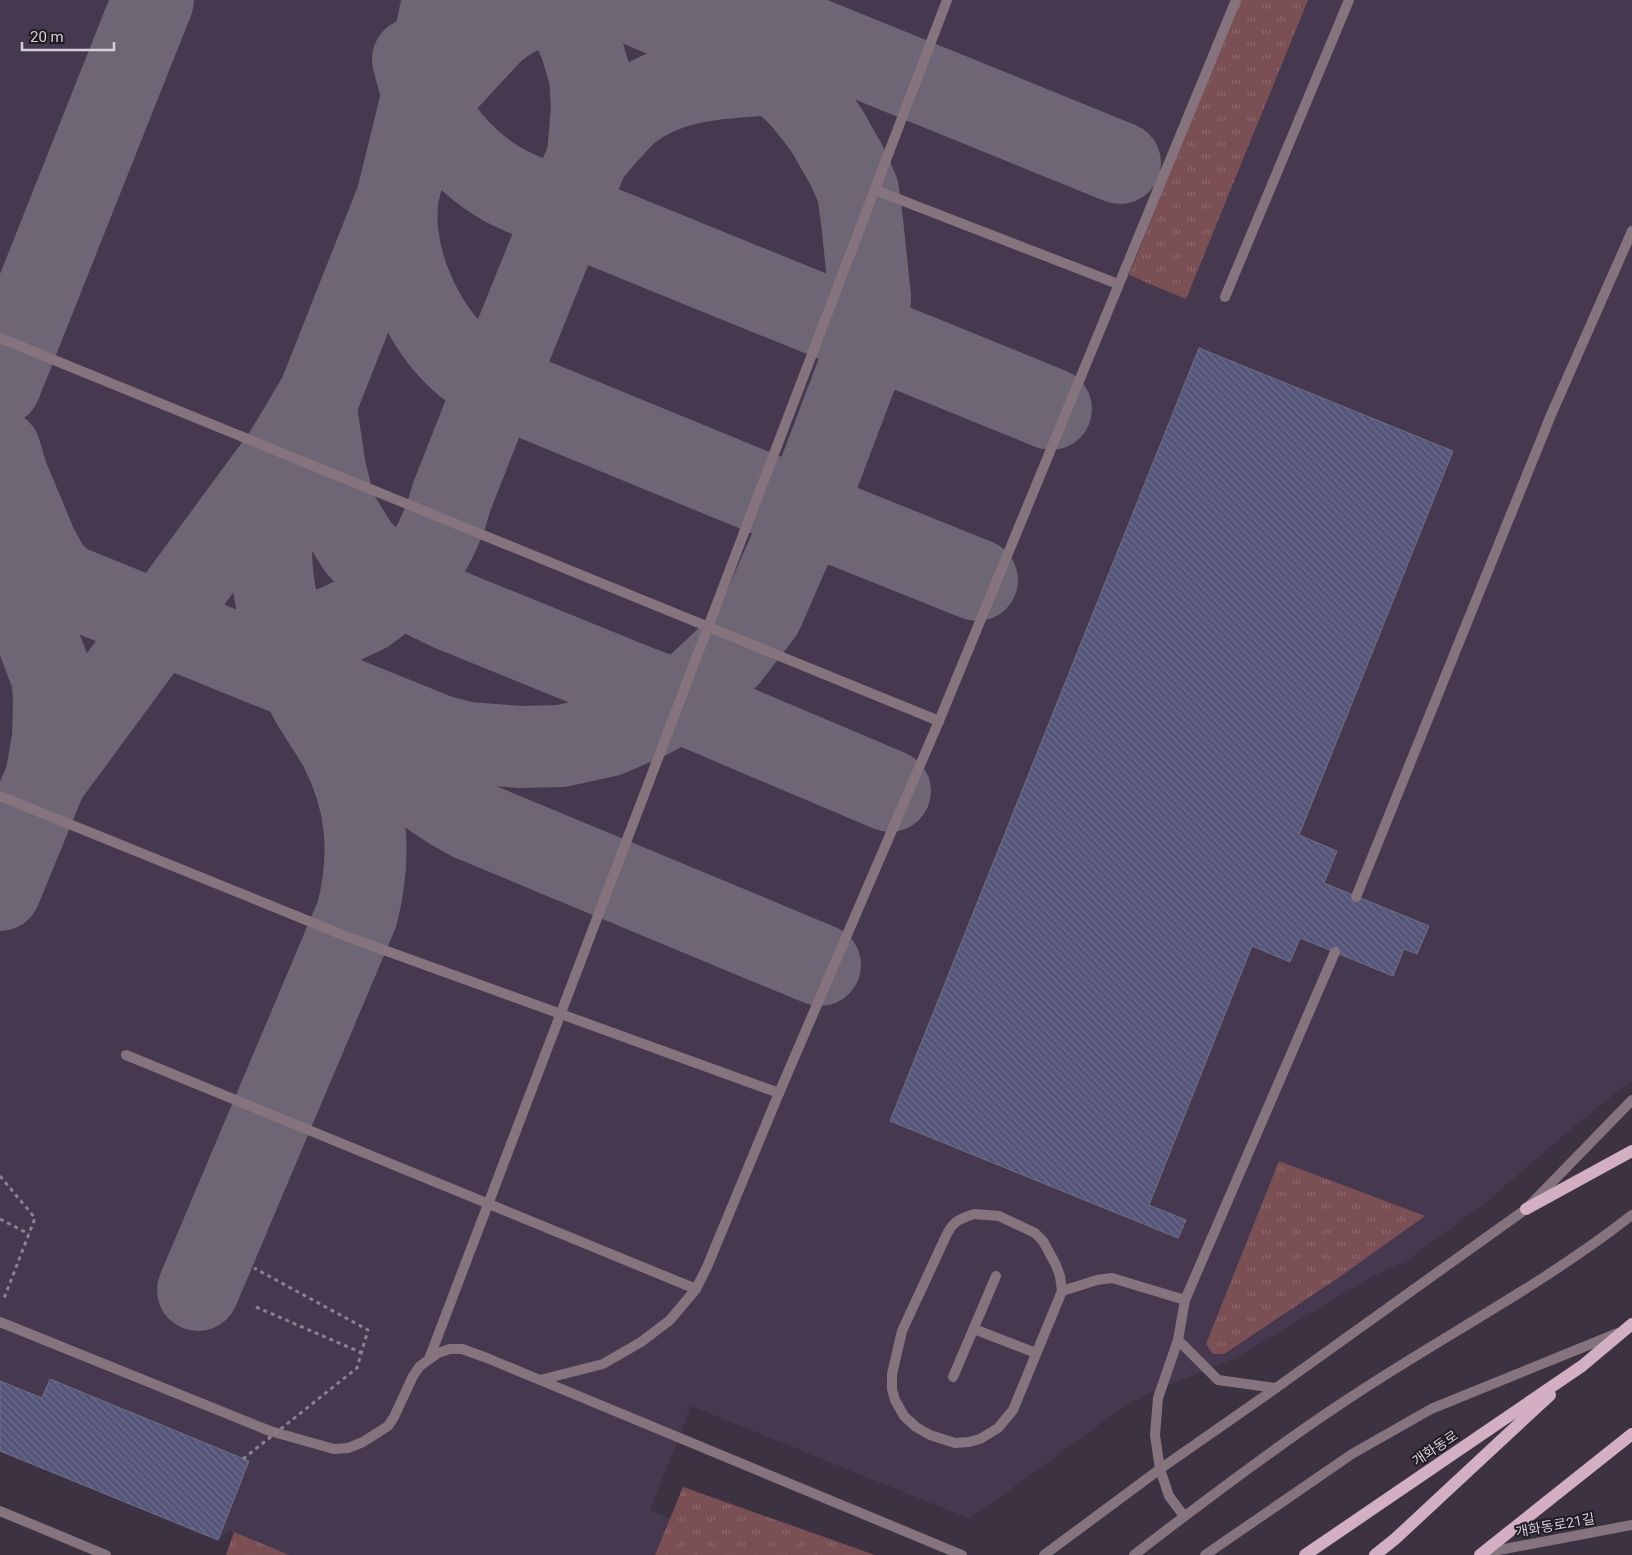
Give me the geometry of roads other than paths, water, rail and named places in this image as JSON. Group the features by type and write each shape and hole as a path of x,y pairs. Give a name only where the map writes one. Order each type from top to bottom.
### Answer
{"main road":[{"path":"1526,1209 1632,1151"},
{"name":"개화동로","path":"1375,1555 1395,1539 1582,1366 1629,1327"},
{"name":"개화동로","path":"1305,1555 1582,1366"},
{"path":"1480,1554 1632,1434"}],"street":[{"path":"429,1359 947,0"},
{"path":"540,1380 603,1364 641,1342 670,1320 696,1289 939,721 1236,0"},
{"path":"1225,297 1349,0"},
{"path":"875,190 1118,284"},
{"path":"1356,897 1551,415 1632,231"},
{"path":"0,338 939,721"},
{"path":"0,796 348,937 779,1093"},
{"path":"1184,1516 1169,1496 1160,1468 1155,1435 1158,1398 1178,1340 1185,1300 1335,952"},
{"path":"126,1054 696,1289"},
{"path":"1044,1555 1160,1468 1276,1388 1526,1209 1632,1100"},
{"path":"974,1214 999,1216 1024,1227 1043,1241 1060,1276 1062,1291 1013,1410 998,1428 980,1439 955,1443 930,1435 916,1427 904,1416 895,1400 892,1389 892,1374 902,1331 952,1225 962,1218 974,1214"},
{"path":"1134,1555 1184,1516 1336,1406 1557,1269 1632,1215"},
{"path":"953,1377 996,1276"},
{"path":"1062,1291 1097,1280 1112,1278 1185,1300"},
{"path":"0,1322 270,1431 334,1449 348,1448 363,1442 388,1426 420,1366 438,1353 450,1349 462,1349 962,1555"},
{"path":"1205,1555 1352,1454 1431,1408 1629,1327"},
{"path":"974,1329 1036,1353"},
{"path":"1178,1340 1218,1380 1276,1388"},
{"path":"0,1511 106,1555"},
{"name":"개화동로21길","path":"1480,1554 1632,1525"}]}
